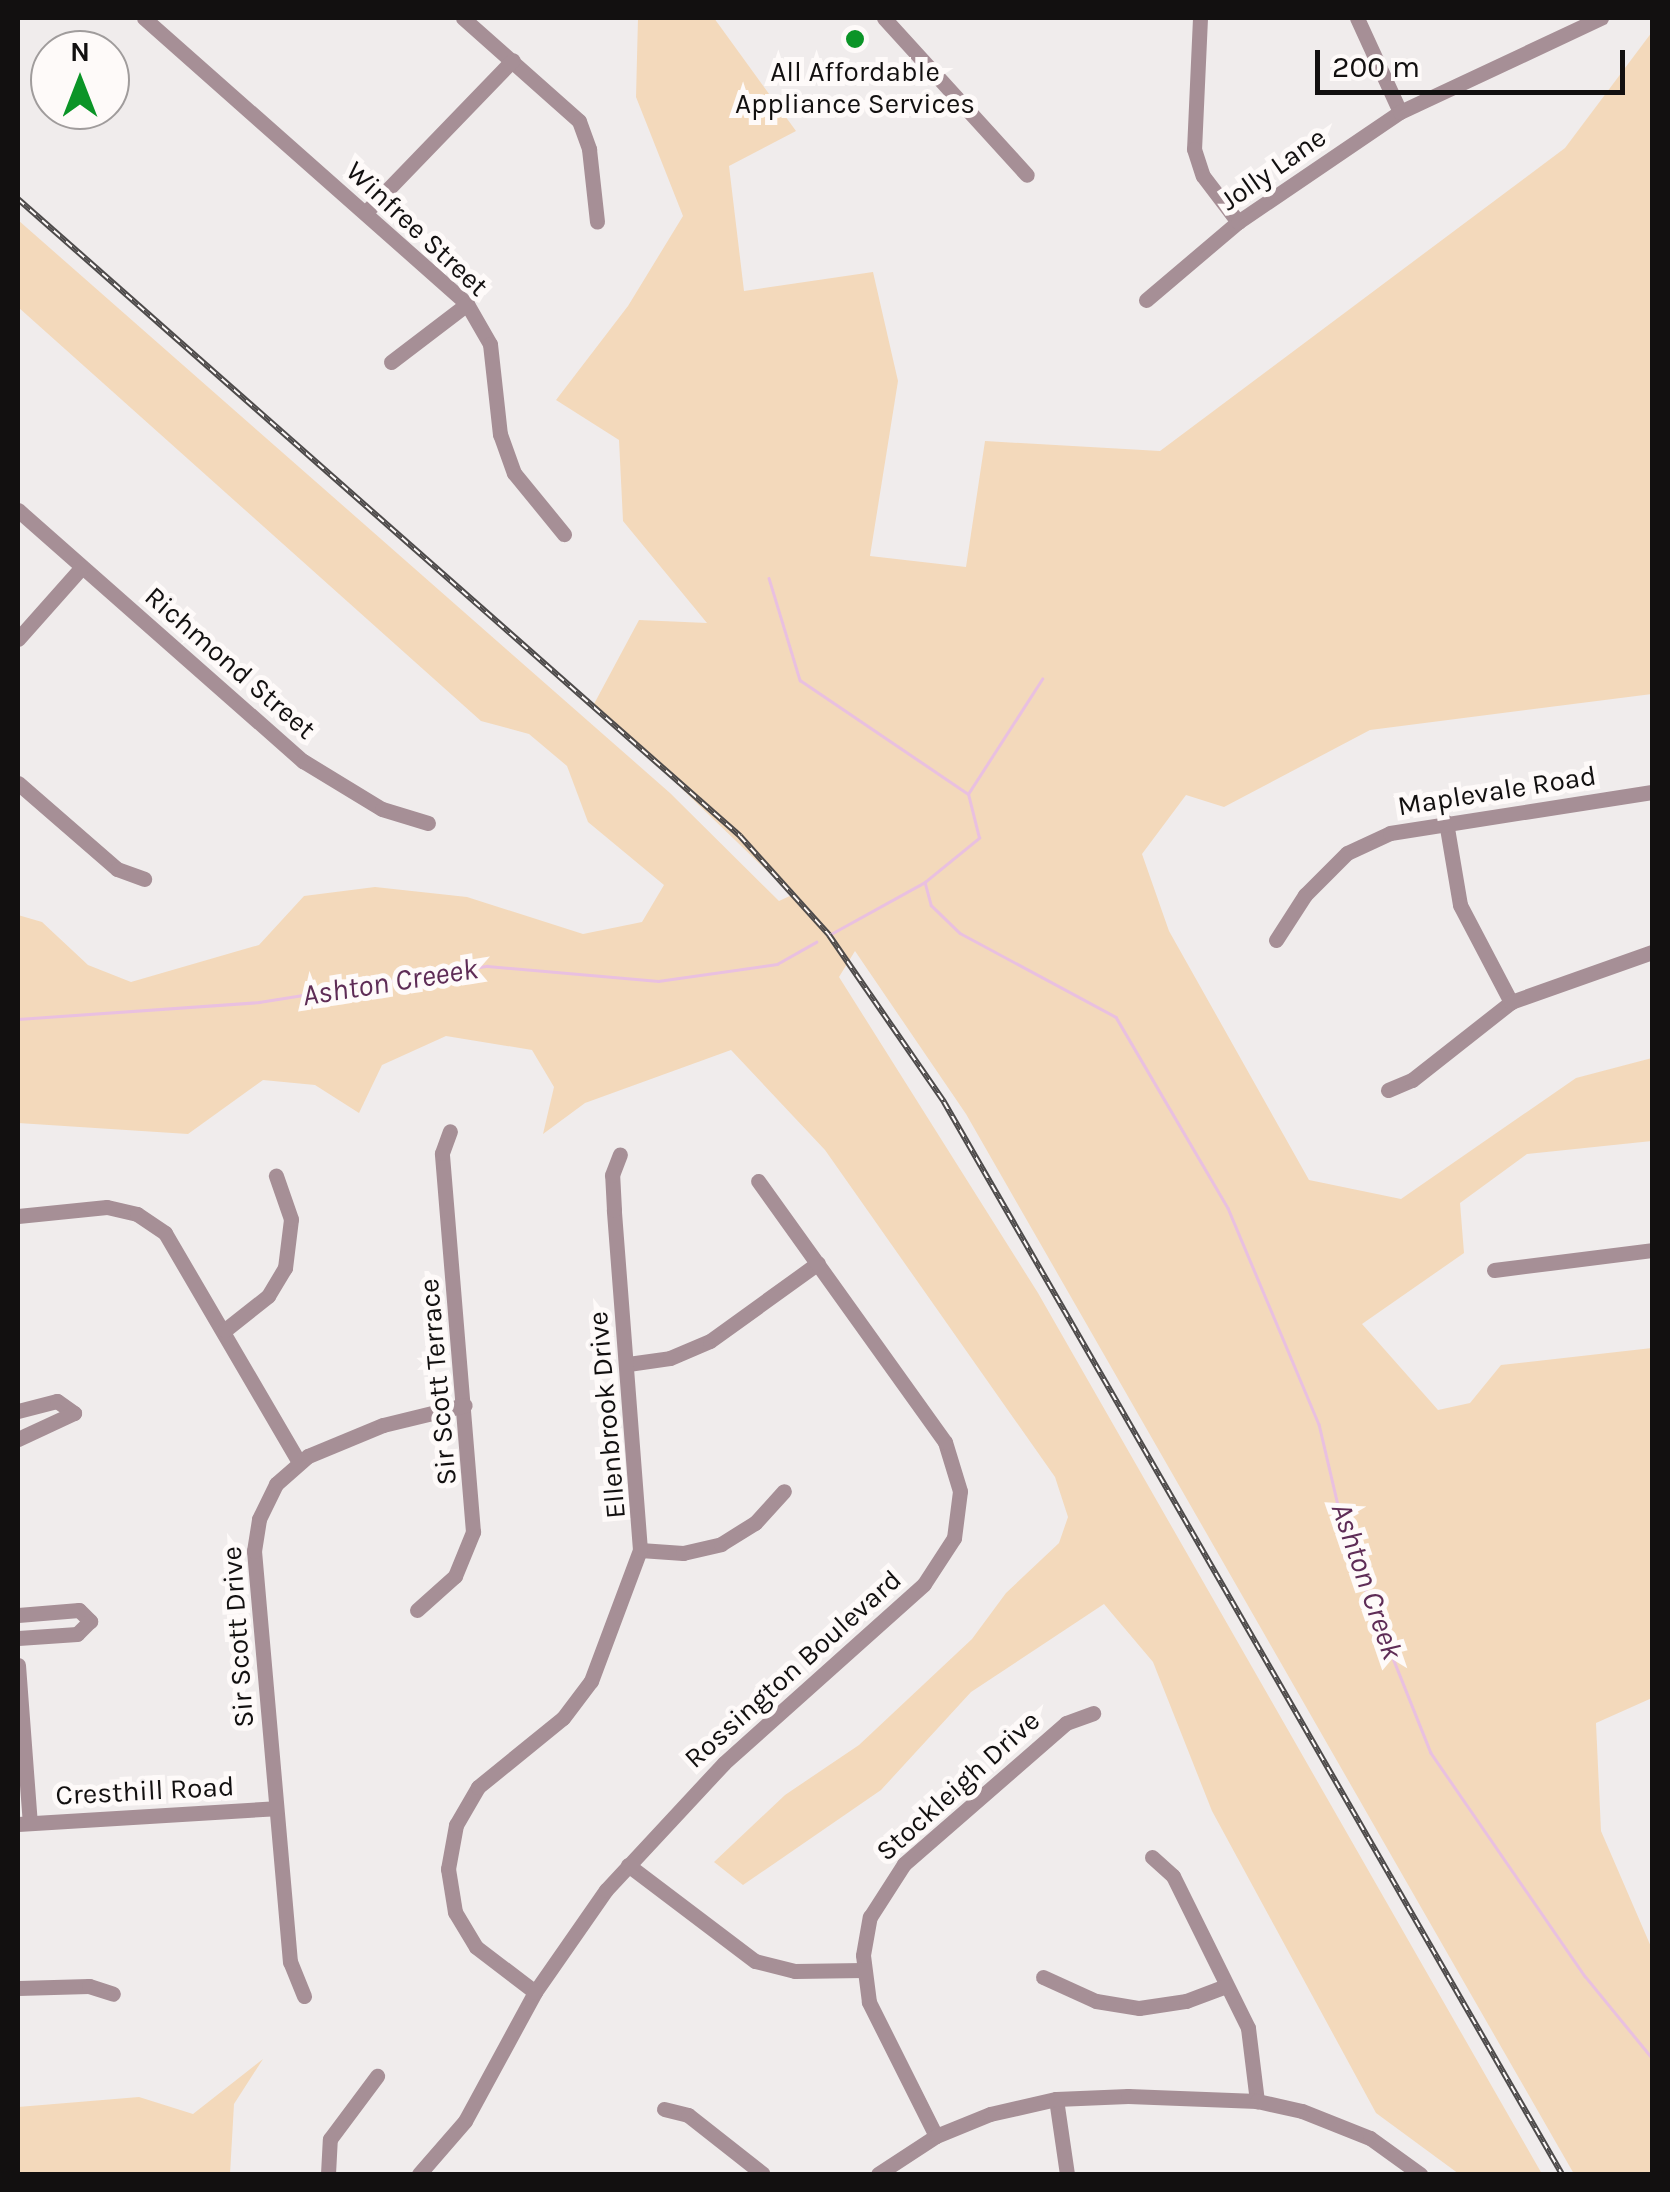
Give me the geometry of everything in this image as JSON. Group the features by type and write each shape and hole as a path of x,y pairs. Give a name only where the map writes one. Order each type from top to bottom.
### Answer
{"street":[{"name":"Winfree Street","path":"144,18 467,304 490,344 500,434 514,473 564,534"},
{"path":"463,18 579,121 589,149 597,222"},
{"path":"884,18 1027,175"},
{"path":"1200,18 1194,149 1204,176 1238,222"},
{"path":"1357,18 1400,112"},
{"name":"Jolly Lane","path":"1146,300 1238,222 1400,112 1601,18"},
{"path":"366,212 513,60"},
{"path":"391,362 467,304"},
{"name":"Richmond Street","path":"18,510 302,761 382,808 428,823"},
{"path":"18,640 82,566"},
{"path":"18,783 117,869 144,879"},
{"name":"Maplevale Road","path":"1276,940 1306,895 1347,852 1390,832 1652,792"},
{"path":"1446,822 1460,904 1511,1002"},
{"path":"1388,1090 1412,1080 1511,1002 1652,952"},
{"name":"Sir Scott Terrace","path":"417,1610 444,1589 470,1546 474,1505 442,1153 450,1131"},
{"name":"Ellenbrook Drive","path":"535,1992 490,1962 464,1930 450,1891 451,1846 478,1787 582,1696 640,1550 612,1175 620,1154"},
{"path":"225,1330 268,1296 284,1268 291,1219 276,1176"},
{"name":"Rossington Boulevard","path":"419,2174 466,2120 535,1992 628,1864 724,1763 924,1584 959,1522 958,1474 945,1442 758,1181"},
{"path":"18,1216 93,1206 138,1214 177,1246 298,1462"},
{"path":"1494,1270 1652,1250"},
{"path":"628,1364 670,1358 710,1342 818,1263"},
{"path":"18,1411 58,1401 74,1412 18,1438"},
{"name":"Sir Scott Drive","path":"304,1996 290,1964 255,1535 267,1498 298,1462 383,1425 465,1405"},
{"path":"640,1550 683,1553 722,1544 755,1523 784,1491"},
{"path":"18,1615 78,1610 90,1621 77,1634 18,1638"},
{"path":"18,1665 24,1823"},
{"name":"Stockleigh Drive","path":"936,2136 877,2022 863,1970 870,1917 904,1864 1066,1723 1093,1713"},
{"name":"Cresthill Road","path":"24,1823 276,1808"},
{"path":"1152,1857 1173,1876 1252,2040 1257,2101"},
{"path":"628,1864 755,1960 814,1972 863,1970"},
{"path":"1043,1977 1096,2000 1139,2008 1186,2001 1226,1986"},
{"path":"18,1988 88,1986 113,1994"},
{"path":"328,2174 330,2140 377,2076"},
{"path":"1056,2099 1066,2174"},
{"path":"878,2174 936,2136 990,2114 1056,2099 1257,2101 1346,2126 1420,2174"},
{"path":"664,2108 688,2115 753,2172"}],"shaded area":[{"path":"638,18 714,18 796,131 729,166 744,291 873,272 898,381 870,556 966,567 985,441 1160,451 1565,148 1652,32 1652,694 1370,730 1224,807 1186,795 1142,854 1169,931 1309,1180 1401,1199 1576,1078 1652,1058 1652,1141 1527,1154 1460,1203 1464,1253 1362,1324 1438,1410 1470,1403 1501,1365 1652,1348 1652,1698 1596,1723 1601,1831 1652,1949 1652,2174 1574,2174 966,1114 855,951 839,977 1038,1293 1542,2174 1459,2174 1376,2113 1212,1811 1153,1662 1104,1604 971,1692 881,1790 743,1885 714,1862 785,1795 859,1745 972,1639 1006,1593 1059,1543 1068,1517 1055,1477 825,1150 731,1050 585,1103 543,1134 554,1087 532,1050 446,1036 382,1065 359,1113 315,1085 263,1080 188,1134 18,1123 18,915 42,922 88,965 131,982 259,945 304,896 375,887 467,897 583,934 642,922 664,885 588,822 567,766 529,734 481,721 18,307 18,220 670,793 779,901 792,895 594,704 639,620 707,623 623,521 619,440 556,400 628,306 683,216 636,97"},
{"path":"263,2059 234,2104 230,2174 18,2174 18,2107 139,2097 193,2114"}],"waterway":[{"path":"769,578 800,680 967,793"},
{"path":"829,935 925,882 979,838 968,794 1042,679"},
{"name":"Ashton Creek","path":"925,882 931,905 960,933 1116,1017 1228,1208 1319,1424 1347,1543 1431,1753 1585,1976 1652,2058"},
{"name":"Ashton Creeek","path":"18,1019 259,1002 487,966 658,981 777,964 816,942"}],"railway":[{"path":"18,199 740,836 829,935 944,1102 1562,2174"}],"place":[{"name":"All Affordable Appliance Services","path":"855,39"}]}
